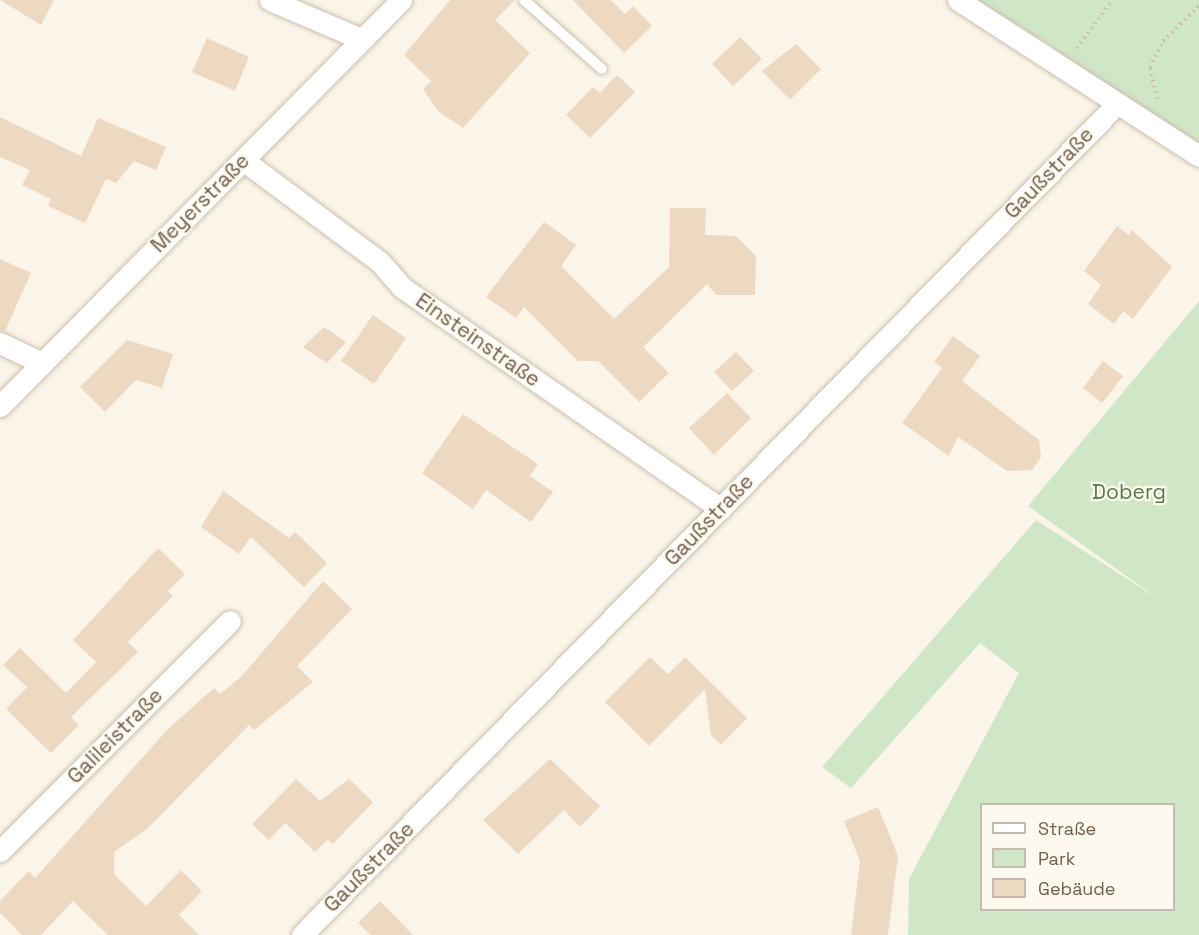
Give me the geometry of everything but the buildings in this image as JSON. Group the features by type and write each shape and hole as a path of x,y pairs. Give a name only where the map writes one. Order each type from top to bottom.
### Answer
{"street":[{"path":"270,0 361,39"},
{"name":"Meyerstraße","path":"0,406 401,0"},
{"path":"958,0 1063,66 1154,130 1199,156"},
{"name":"Gaußstraße","path":"302,935 1116,105"},
{"name":"Einsteinstraße","path":"243,160 380,262 403,288 721,509"},
{"path":"0,344 42,363"},
{"name":"Galileistraße","path":"0,851 230,621"}],"lane":[{"path":"524,0 602,69"}],"path":[{"path":"1063,66 1112,0"},
{"path":"1154,130 1161,105 1151,87 1150,67 1163,41 1199,6"}],"green space":[{"path":"975,0 1199,0 1199,146 1120,100 1047,43"},
{"name":"Doberg","path":"1199,301 1199,935 908,935 909,879 1019,673 980,643 851,788 822,767 1036,520 1160,600 1028,506"}]}
